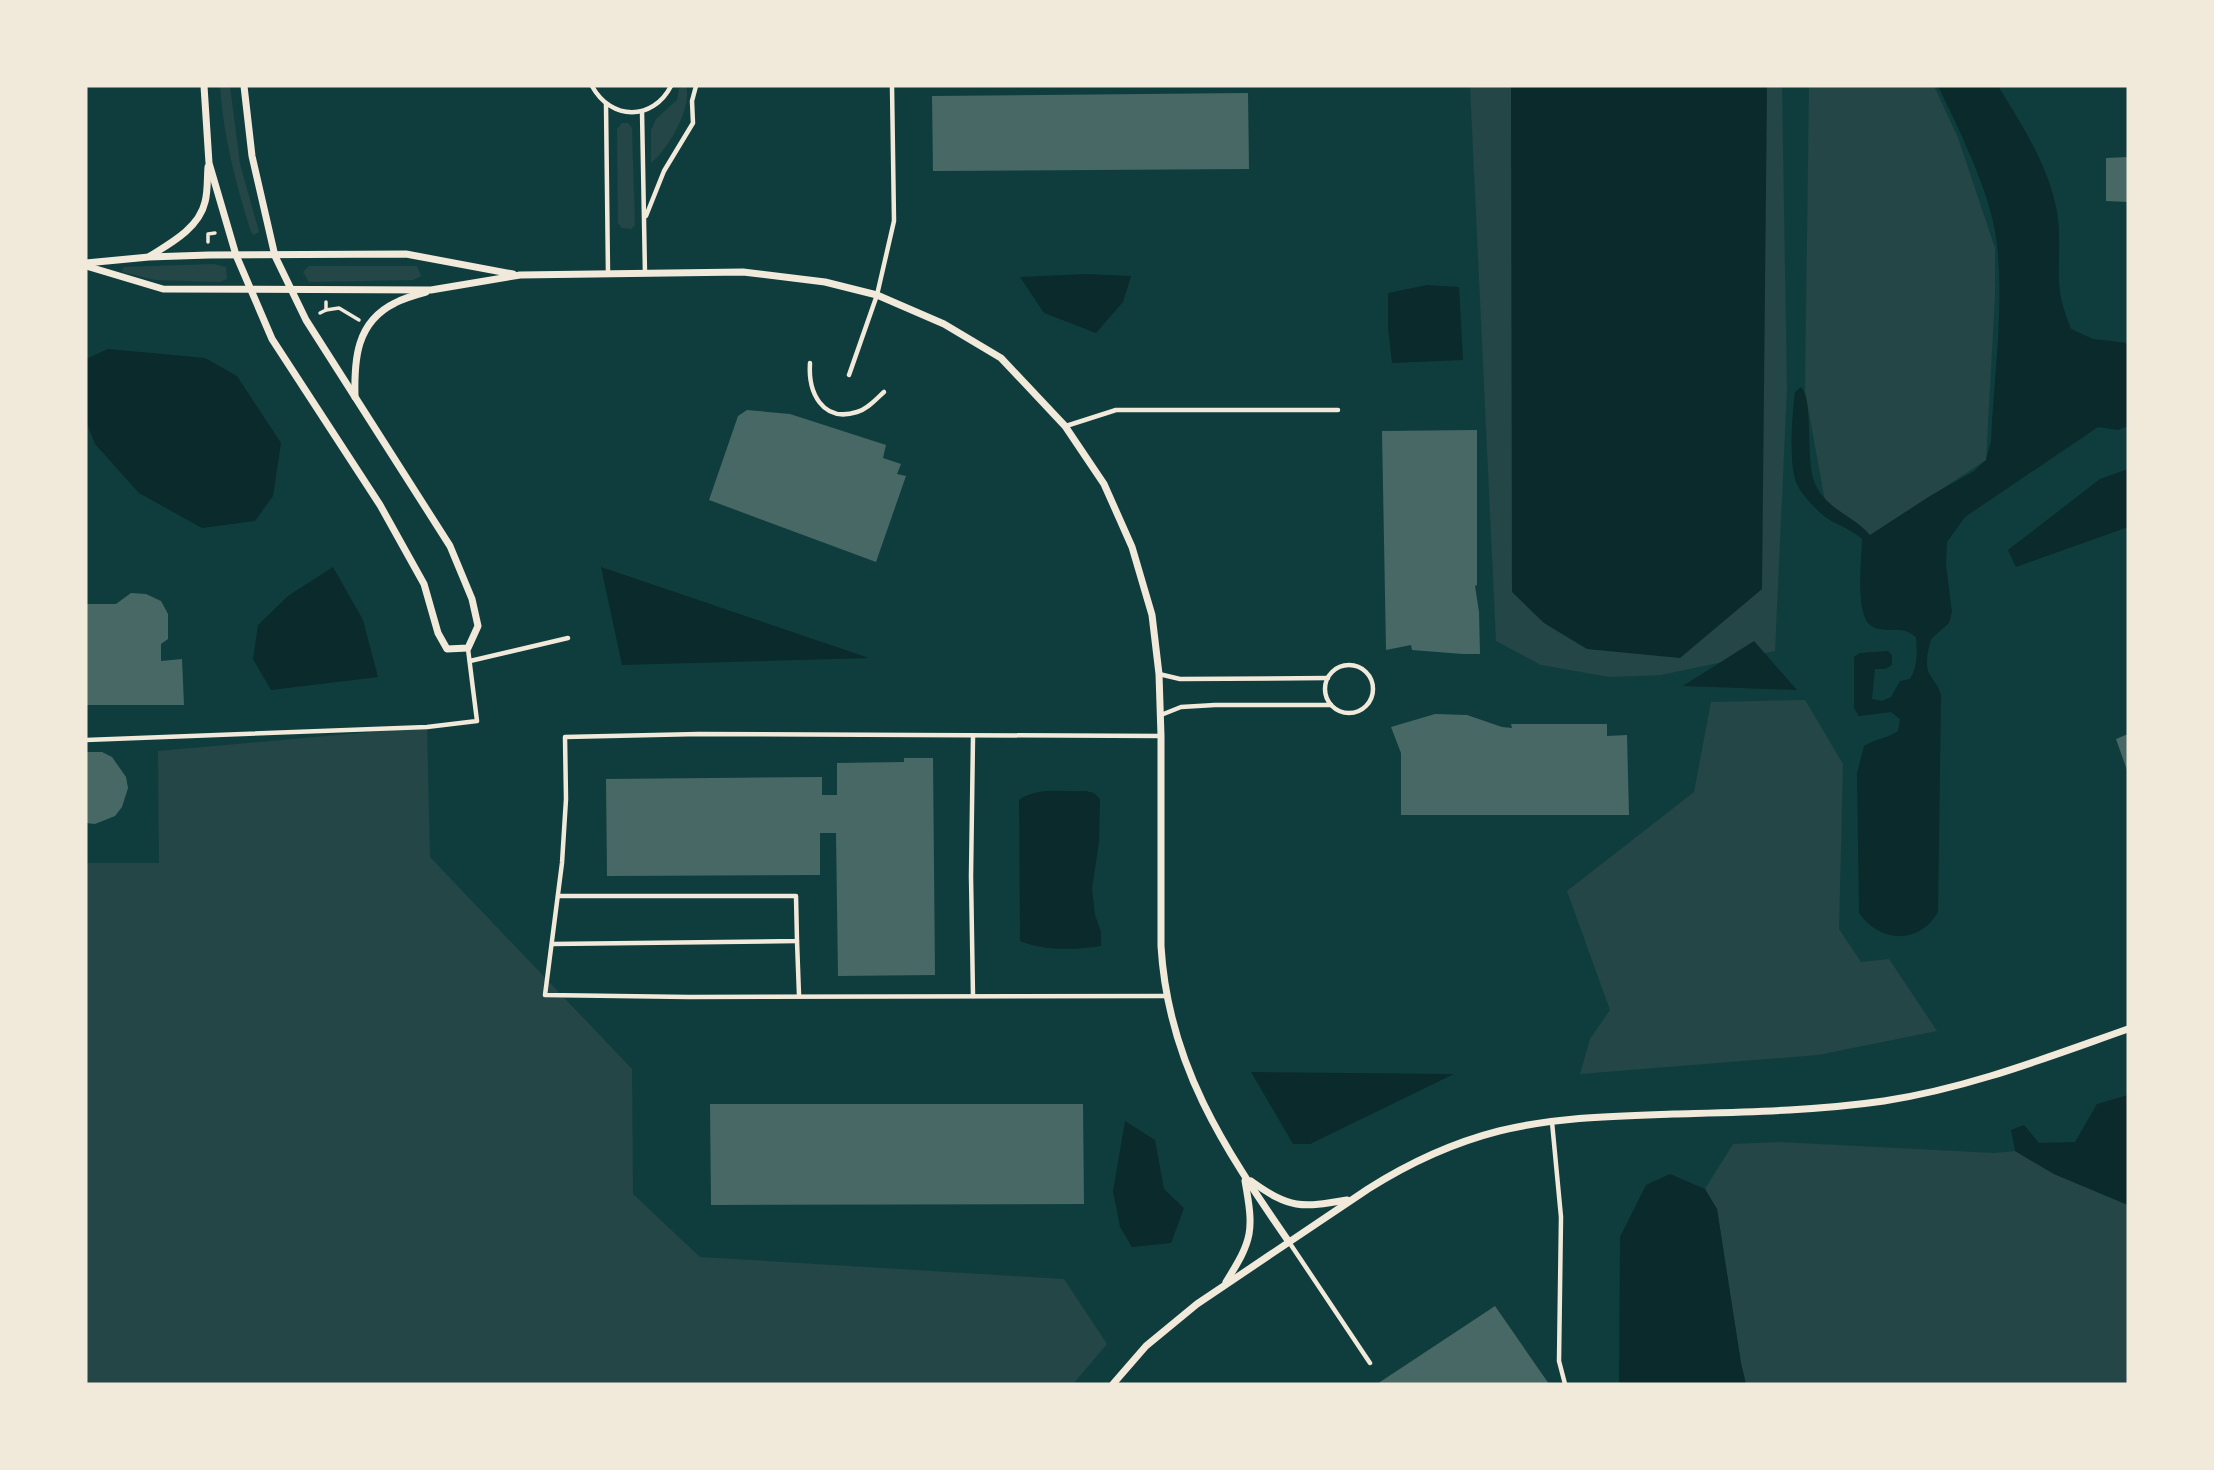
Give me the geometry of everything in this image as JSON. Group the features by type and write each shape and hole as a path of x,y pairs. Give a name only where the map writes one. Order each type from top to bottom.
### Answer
{"street":[{"path":"149,257 177,239 200,214 205,202 209,163 204,86"},
{"path":"209,163 236,255 272,339 380,505 424,584 439,633 447,649 468,648 478,626 472,599 450,546 306,320 275,256 252,156 244,86"},
{"path":"86,265 149,257 406,254 520,275"},
{"path":"86,265 163,289 431,290"},
{"path":"355,398 354,363 359,341 368,326 393,303 431,290 520,275 743,272 825,282 877,295 944,324 1001,358 1065,426 1104,484 1132,547 1152,615 1159,674 1160,934 1167,996 1183,1054 1216,1130 1244,1177 1289,1242"},
{"path":"1112,1384 1146,1346 1197,1304 1396,1171 1444,1148 1498,1132 1552,1122 1609,1116 1778,1111 1884,1101 1955,1087 1996,1075 2128,1029"},
{"path":"1244,1177 1275,1199 1288,1204 1307,1206 1352,1199"},
{"path":"1224,1285 1245,1250 1251,1231 1244,1177"}],"lane":[{"path":"593,86 597,95 606,103 617,110 629,112 642,111 655,105 666,96 671,86"},
{"path":"644,220 664,171 693,123 692,101 696,86"},
{"path":"849,375 877,295 894,221 892,86"},
{"path":"606,103 608,275"},
{"path":"642,111 646,275"},
{"path":"810,363 809,379 814,393 823,407 837,415 857,412 884,392"},
{"path":"1065,426 1116,410 1338,410"},
{"path":"470,661 568,638"},
{"path":"86,740 427,727 477,721 468,648"},
{"path":"1160,716 1181,707 1252,704 1331,705 1344,712 1359,710 1370,699 1372,684 1364,670 1348,665 1335,669 1328,678 1325,692 1331,705"},
{"path":"1159,674 1180,679 1328,678"},
{"path":"1161,736 699,734 565,737 566,799 558,896 545,995 1167,996"},
{"path":"973,737 973,996"},
{"path":"558,896 796,896 799,995"},
{"path":"552,944 797,942"},
{"path":"1552,1122 1561,1217 1559,1361 1565,1384"},
{"path":"1289,1242 1370,1363"}],"path":[{"path":"208,242 208,234 215,233"},
{"path":"326,303 326,310"},
{"path":"320,313 339,308 360,321"}],"shaded area":[{"path":"220,86 230,86 240,164 259,232 254,235 245,214 231,160"},
{"path":"686,86 686,105 678,127 665,148 651,163 651,130 656,119 677,100 679,89"},
{"path":"1470,86 1782,86 1787,389 1775,651 1661,675 1609,677 1541,665 1496,641"},
{"path":"1511,86 1767,86 1762,589 1680,658 1587,649 1544,623 1512,592"},
{"path":"1809,86 1934,86 1958,138 1995,248 1986,460 1870,536 1825,501 1805,391"},
{"path":"1938,86 1998,86 2025,131 2048,178 2057,212 2060,288 2071,329 2093,339 2128,343 2128,426 2118,430 2098,427 1965,517 1947,542 1946,565 1952,612 1949,623 1931,639 1927,662 1928,671 1941,696 1938,912 1921,930 1899,936 1878,930 1859,913 1857,773 1864,746 1898,731 1900,719 1891,712 1859,716 1854,708 1854,657 1860,653 1888,651 1892,655 1892,665 1885,669 1875,669 1872,699 1882,701 1891,697 1900,681 1910,679 1913,674 1916,637 1905,631 1875,628 1868,623 1861,602 1860,588 1862,539 1825,517 1807,500 1800,489 1793,470 1792,424 1795,392 1801,387 1807,404 1810,461 1815,484 1826,500 1870,535 1974,471 1986,460 1991,441 1999,313 1996,237 1980,180"},
{"path":"622,123 628,123 632,128 635,225 631,229 622,228 618,223 617,129"},
{"path":"214,264 226,267 227,279 220,282 155,280 122,272 123,267"},
{"path":"309,266 417,266 421,276 413,280 309,282 303,272"},
{"path":"1085,274 1131,276 1123,302 1096,333 1044,313 1020,277"},
{"path":"1427,285 1459,287 1463,360 1392,363 1388,293"},
{"path":"108,349 205,358 237,376 281,443 273,496 255,521 202,528 139,493 95,444 86,421 86,359"},
{"path":"2128,469 2128,527 2016,567 2008,550 2100,479"},
{"path":"333,567 363,620 378,677 271,690 253,659 258,625 288,596"},
{"path":"601,567 869,658 622,665"},
{"path":"1754,641 1797,690 1683,686"},
{"path":"1805,700 1843,764 1839,929 1861,962 1889,959 1937,1031 1818,1055 1580,1074 1590,1039 1610,1010 1567,891 1694,792 1711,702"},
{"path":"427,727 430,857 632,1069 633,1194 700,1257 1064,1279 1107,1344 1073,1384 86,1384 86,863 159,863 158,751"},
{"path":"1034,793 1094,793 1100,799 1099,842 1092,888 1095,915 1101,932 1101,946 1060,949 1039,947 1020,941 1019,800"},
{"path":"1251,1072 1454,1074 1310,1144 1293,1144"},
{"path":"2128,1095 2128,1205 2054,1174 2015,1151 2011,1130 2024,1125 2039,1143 2075,1142 2097,1104"},
{"path":"1125,1121 1155,1140 1164,1189 1184,1208 1171,1243 1132,1247 1120,1227 1113,1191"},
{"path":"1779,1142 1994,1153 2015,1151 2054,1174 2128,1205 2128,1384 1746,1384 1717,1209 1705,1189 1733,1144"},
{"path":"1670,1174 1705,1189 1717,1209 1746,1384 1619,1384 1620,1237 1646,1185"}],"building":[{"path":"1248,93 1249,169 933,171 932,96"},
{"path":"2128,157 2128,202 2106,201 2106,158"},
{"path":"747,410 790,414 886,445 883,458 901,464 897,474 906,476 876,562 709,500 738,416"},
{"path":"1477,430 1475,586 1480,654 1412,650 1411,645 1386,650 1382,431"},
{"path":"131,593 146,594 161,601 168,614 168,639 161,644 161,661 182,659 184,705 86,705 86,604 116,604"},
{"path":"1435,714 1467,715 1512,728 1511,724 1607,724 1607,736 1627,735 1629,815 1401,815 1401,753 1391,727"},
{"path":"2128,734 2128,773 2116,739"},
{"path":"86,752 102,752 112,757 126,777 128,788 122,807 115,816 95,824 86,823"},
{"path":"904,758 933,758 935,975 838,976 836,833 820,833 820,875 607,876 606,779 822,777 822,795 837,795 837,763 904,762"},
{"path":"710,1104 1083,1104 1084,1204 711,1205"},
{"path":"1495,1306 1549,1384 1377,1384 1489,1310"}]}
